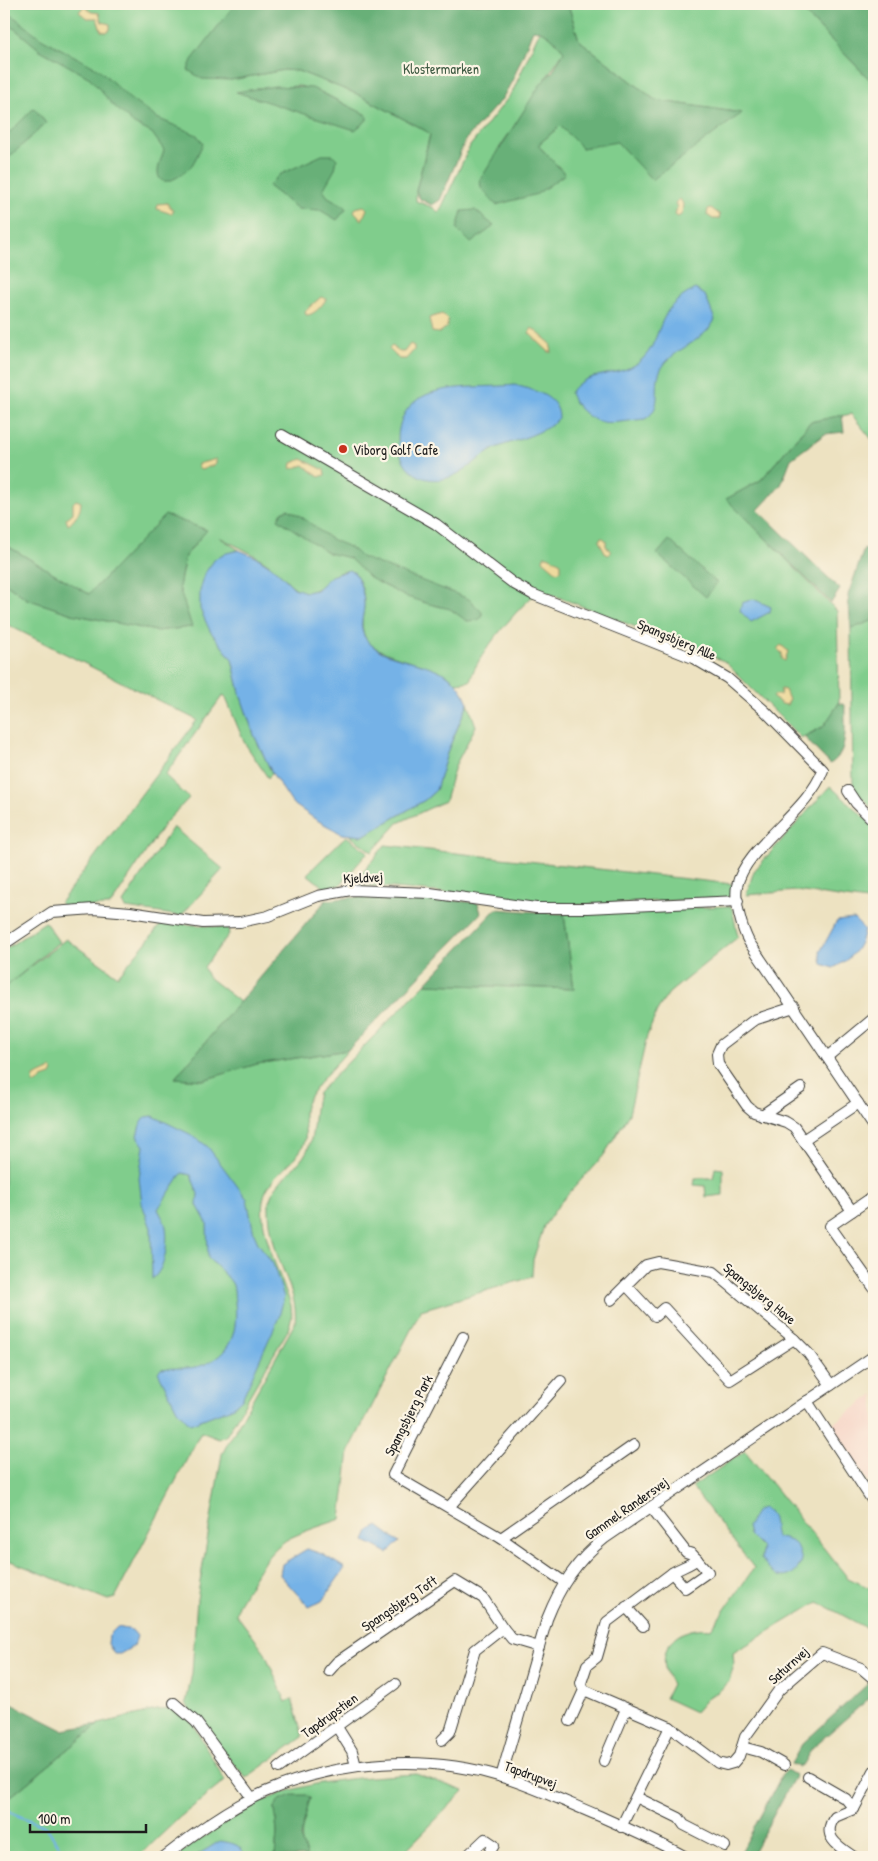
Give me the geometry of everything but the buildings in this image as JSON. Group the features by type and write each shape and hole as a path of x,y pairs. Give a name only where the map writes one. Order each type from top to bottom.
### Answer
{"street":[{"name":"Spangsbjerg Alle","path":"282,436 436,524 514,584 532,594 693,658 727,678 765,711 820,766 823,770 815,789 759,850 746,868 737,886 742,930 874,1127"},
{"path":"848,791 856,803 874,821"},
{"name":"Kjeldvej","path":"4,944 52,912 94,909 130,912 203,923 240,922 268,916 318,896 351,890 430,893 536,908 588,908 738,901"},
{"path":"794,1007 754,1020 721,1045 717,1054 718,1064 747,1106 762,1115 786,1122 794,1127 852,1212"},
{"path":"827,1057 874,1018"},
{"path":"762,1115 801,1088"},
{"path":"803,1140 858,1103"},
{"path":"874,1196 830,1226 874,1288"},
{"name":"Spangsbjerg Have","path":"611,1300 646,1265 658,1262 714,1272 794,1339 808,1353 832,1385"},
{"name":"Spangsbjerg Have","path":"626,1285 656,1316 664,1308 730,1380 794,1339"},
{"name":"Spangsbjerg Park","path":"463,1337 393,1475 501,1538 564,1582"},
{"name":"Gammel Randersvej","path":"501,1777 550,1609 564,1582 589,1551 874,1356"},
{"path":"449,1507 561,1381"},
{"path":"807,1401 874,1503"},
{"path":"501,1538 634,1445"},
{"path":"651,1507 686,1552 692,1554 708,1572 685,1588 672,1572"},
{"path":"570,1721 584,1690 581,1683 587,1664 597,1658 607,1622 672,1572 686,1568 697,1559"},
{"name":"Spangsbjerg Toft","path":"329,1671 336,1662 455,1581 484,1598 512,1639 539,1647"},
{"path":"626,1607 643,1626"},
{"path":"442,1740 450,1732 474,1650 503,1628"},
{"name":"Saturnvej","path":"584,1690 670,1727 718,1764 726,1766 733,1763 739,1756 745,1737 779,1690 822,1653 861,1668 874,1679"},
{"name":"Tapdrupstien","path":"279,1768 395,1684"},
{"path":"174,1703 196,1722 252,1798"},
{"path":"604,1761 626,1709"},
{"path":"337,1727 352,1751 356,1766"},
{"path":"621,1826 670,1727"},
{"path":"742,1747 760,1752 784,1765"},
{"name":"Tapdrupvej","path":"164,1857 219,1818 252,1798 315,1775 356,1766 403,1763 449,1766 501,1777 571,1804 686,1857"},
{"path":"854,1857 836,1845 830,1836 829,1830 835,1817 854,1810 874,1771"},
{"path":"808,1777 846,1799 854,1810"},
{"path":"636,1797 680,1818 684,1825 725,1846"},
{"path":"466,1857 485,1839 494,1845 487,1857"}],"shaded area":[{"path":"874,1394 874,1490 831,1425"}],"green space":[{"path":"4,4 235,4 219,26 231,80 284,70 298,71 357,94 426,131 430,134 416,191 416,201 434,208 439,213 470,146 512,93 540,30 550,36 564,51 496,153 565,174 538,145 560,126 582,148 741,113 655,100 579,40 568,4 802,4 804,12 874,84 874,442 851,414 810,422 761,480 727,499 837,611 839,703 824,726 801,738 724,661 540,590 521,607 499,632 480,659 470,681 457,683 435,670 393,655 371,644 363,632 363,594 355,573 341,572 314,590 307,592 298,590 263,560 219,537 239,550 219,558 205,573 210,631 232,659 241,697 254,735 272,773 268,778 244,742 223,695 165,775 189,798 165,823 114,900 109,906 63,907 60,903 197,720 4,623 4,582 27,599 72,614 156,631 191,627 179,587 185,557 206,530 165,516 89,594 4,544","holes":["300,86 321,92 358,111 256,88"]},
{"name":"Klostermarken","path":"235,4 568,4 579,40 655,100 742,113 652,180 617,142 582,148 560,126 538,145 565,174 537,194 496,205 481,188 480,180 540,85 553,71 564,51 547,34 533,30 513,79 502,99 466,139 440,200 432,205 420,199 416,191 430,135 426,131 357,94 298,71 284,70 231,80 202,79 188,70 192,60"},
{"path":"802,4 874,4 874,84 804,12"},
{"path":"8,16 13,16 41,38 100,70 130,99 157,118 197,135 203,144 192,165 174,179 163,181 158,170 164,150 152,133 134,124 111,103 90,78 40,50 9,24"},
{"path":"275,86 312,88 367,115 367,120 355,130 236,92"},
{"path":"34,108 46,123 4,162 4,138"},
{"path":"322,155 333,155 337,159 335,169 323,190 328,197 345,206 346,209 337,220 320,210 298,209 268,186 279,175"},
{"path":"475,210 494,226 471,243 457,229 462,211"},
{"path":"842,415 844,432 825,434 791,459 781,485 758,510 840,589 831,603 726,499 761,480 810,422"},
{"path":"288,509 304,518 322,533 348,546 361,557 469,599 482,612 482,617 478,620 467,621 450,609 404,596 370,578 349,558 328,553 278,519 282,512"},
{"path":"165,515 207,530 185,556 179,587 192,627 156,631 72,614 27,599 4,582 4,544 89,594"},
{"path":"669,540 717,583 706,597 657,554"},
{"path":"864,549 874,552 874,620 851,629 848,595"},
{"path":"874,620 874,810 853,789 851,629"},
{"path":"468,703 476,726 455,766 445,801 398,823 372,852 349,835 363,836 425,800 436,790 448,750"},
{"path":"839,703 845,705 845,738 841,753 830,764 804,737 823,727"},
{"path":"830,786 874,826 874,902 796,891 746,895 754,871"},
{"path":"173,827 223,869 181,916 126,908 123,903"},
{"path":"346,836 368,852 340,885 326,889 307,874"},
{"path":"385,845 732,884 733,889 728,898 574,905 353,884"},
{"path":"389,894 478,903 481,913 348,1050 257,1064 203,1080 175,1078 326,900"},
{"path":"729,906 732,908 738,937 669,993 658,1009 647,1036 629,1114 604,1155 560,1203 544,1226 533,1260 532,1277 421,1310 349,1451 341,1519 302,1532 281,1544 266,1559 238,1605 236,1614 264,1651 286,1702 292,1699 303,1737 246,1778 191,1713 186,1703 192,1673 197,1599 222,1454 295,1323 295,1305 277,1254 269,1215 269,1201 276,1187 308,1149 318,1093 425,984 574,989 564,914"},
{"path":"496,909 564,914 574,989 425,984"},
{"path":"45,922 59,942 8,985 4,982 4,950"},
{"path":"163,922 228,928 229,934 204,967 208,977 240,1002 175,1078 203,1080 257,1064 348,1050 310,1096 304,1111 305,1134 302,1148 271,1183 263,1201 265,1230 269,1246 291,1305 292,1317 288,1330 226,1436 219,1439 201,1432 115,1598 108,1600 8,1560 4,1566 4,988 66,939 118,976"},
{"path":"715,1168 723,1169 723,1195 706,1197 705,1186 694,1185 695,1178 713,1178"},
{"path":"745,1451 848,1578 874,1590 874,1632 818,1602 733,1653 734,1665 729,1682 718,1692 708,1697 695,1712 665,1698 672,1684 666,1672 664,1661 666,1651 670,1643 687,1631 711,1629 754,1568 692,1487"},
{"path":"871,1681 874,1683 874,1694 812,1748 803,1764 798,1767 791,1764 802,1744"},
{"path":"4,1700 63,1730 99,1724 4,1802"},
{"path":"175,1709 192,1722 225,1781 180,1817 140,1855 137,1857 4,1857 4,1802 99,1724 156,1710"},
{"path":"787,1770 795,1775 793,1780 751,1856 740,1854 782,1775"},
{"path":"416,1774 464,1791 399,1857 307,1857 302,1842 302,1828 310,1798 275,1808 277,1833 275,1857 174,1857 240,1813 283,1793 332,1781"},
{"path":"291,1795 306,1795 310,1798 300,1837 307,1857 275,1857 277,1833 275,1808 278,1801"}],"sand":[{"path":"84,6 91,12 99,13 102,22 110,24 110,30 106,32 101,31 97,18 87,18 79,12"},
{"path":"680,199 683,204 682,214 678,217 675,215 677,207 675,203"},
{"path":"167,203 173,210 172,214 157,209 158,204"},
{"path":"364,206 367,209 362,220 354,211 356,208"},
{"path":"711,208 720,215 719,219 713,219 707,215 708,209"},
{"path":"321,297 326,299 323,304 315,312 306,315 305,311"},
{"path":"442,314 448,319 447,327 439,333 432,332 429,318"},
{"path":"532,328 550,343 552,352 549,352 529,333"},
{"path":"410,344 414,346 414,350 406,359 399,359 389,349 392,346 400,352 404,352"},
{"path":"216,459 216,464 201,470 198,468 198,464"},
{"path":"302,459 324,470 325,475 319,477 304,465 291,469 292,463"},
{"path":"76,500 81,502 79,512 68,525 66,519 73,513 73,503"},
{"path":"601,537 606,540 606,546 611,552 609,555 606,554 599,541"},
{"path":"544,556 548,556 561,563 561,570 557,572 543,560"},
{"path":"781,645 788,651 785,661 782,659 782,653 777,649"},
{"path":"781,689 785,690 789,700 787,705 773,698 774,695 780,695"},
{"path":"51,1069 53,1071 51,1075 42,1078 37,1084 33,1083 34,1077"}],"water":[{"path":"695,289 705,295 715,320 710,328 673,356 661,369 655,409 651,414 645,419 602,422 597,421 583,411 570,393 576,386 592,377 630,368 638,363 652,347 663,321 672,306"},
{"path":"515,385 550,399 558,410 559,418 547,428 498,447 458,474 443,479 426,479 413,472 404,462 399,448 398,434 402,419 410,407 422,397 454,388"},
{"path":"239,550 258,558 276,570 294,588 306,592 316,590 331,576 349,570 355,573 364,598 362,630 366,639 376,648 388,654 434,668 448,676 460,687 468,703 448,750 436,790 425,800 363,836 342,834 292,803 272,773 254,735 241,697 232,659 210,631 200,609 200,591 205,573 215,559 223,554"},
{"path":"753,599 771,607 770,612 751,622 740,611 742,603"},
{"path":"854,919 864,929 858,947 850,957 833,968 822,964 820,952 837,921"},
{"path":"153,1116 194,1136 208,1147 247,1199 254,1234 273,1264 284,1297 279,1317 242,1399 232,1408 190,1424 177,1410 158,1372 161,1369 198,1367 213,1360 227,1348 234,1331 236,1312 234,1290 230,1280 208,1258 207,1223 197,1205 198,1194 191,1175 182,1173 158,1209 164,1220 167,1240 163,1262 157,1275 152,1279 151,1228 142,1204 139,1178 144,1146 137,1136 140,1125 146,1117"},
{"path":"763,1508 772,1517 776,1537 794,1543 800,1554 802,1561 792,1574 787,1576 776,1575 766,1566 761,1559 762,1548 749,1535 747,1527 757,1510"},
{"path":"378,1526 399,1542 388,1553 365,1541 369,1532"},
{"path":"307,1549 322,1554 345,1568 322,1601 309,1607 280,1575 282,1564"},
{"path":"117,1627 132,1630 137,1636 134,1646 120,1654 114,1654 108,1644 109,1635"},
{"path":"220,1841 239,1847 242,1849 245,1857 194,1857"}],"waterway":[{"path":"4,1810 46,1827 67,1857"}],"place":[{"name":"Viborg Golf Cafe","path":"343,449"}]}
